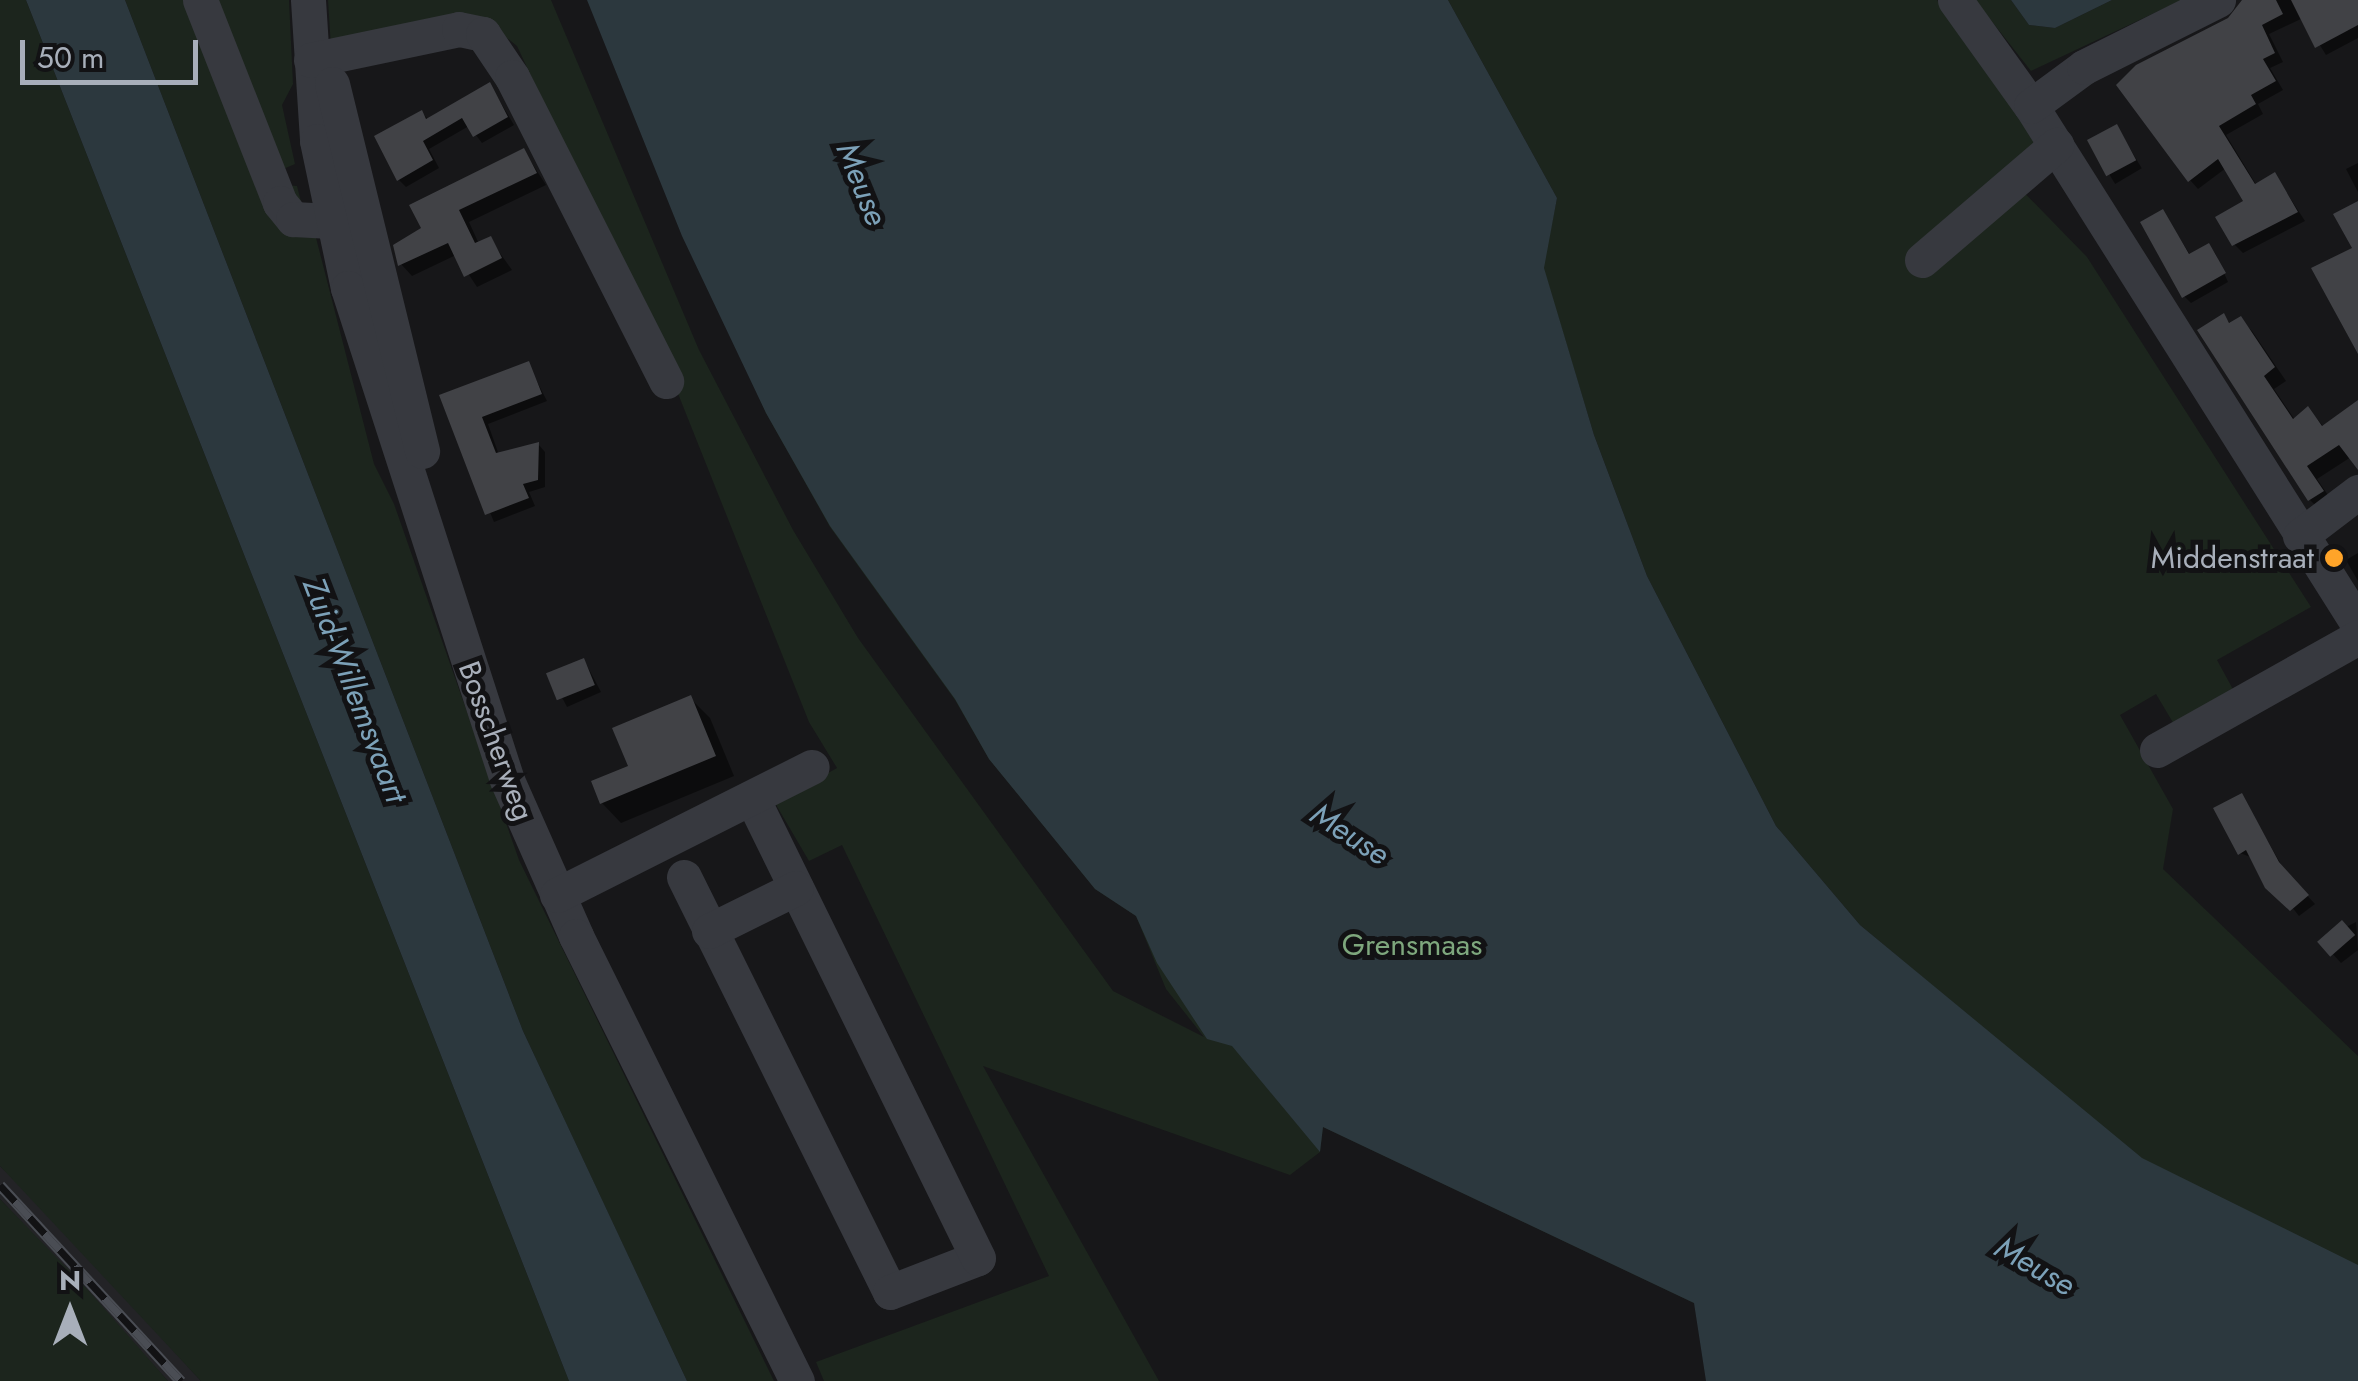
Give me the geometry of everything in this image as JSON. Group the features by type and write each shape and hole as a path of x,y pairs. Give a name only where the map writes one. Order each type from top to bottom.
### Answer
{"street":[{"path":"200,0 280,203 293,218 331,221"},
{"name":"Bosscherweg","path":"308,0 319,58 331,221 428,545 508,780 557,895 797,1381"},
{"path":"1955,0 2031,106 2358,624"},
{"path":"2031,106 2084,67 2218,0"},
{"path":"428,545 433,490 319,58 458,29 483,34 512,76 666,381"},
{"path":"1922,260 2056,145"},
{"path":"2300,536 2358,492"},
{"path":"2157,750 2358,637"},
{"path":"557,895 753,800 812,767"},
{"path":"684,877 890,1292 978,1258 753,800"},
{"path":"710,931 796,888"}],"shaded area":[{"path":"0,1166 51,1216 201,1381 168,1381 0,1199"}],"green space":[{"path":"0,0 26,0 569,1381 201,1381 0,1166"},
{"path":"125,0 197,0 272,200 314,230 374,464 394,504 519,860 774,1381 687,1381 523,1031"},
{"path":"206,0 289,0 293,84 282,105 295,164 281,170 286,185 297,186 305,217 279,193"},
{"path":"328,0 551,0 699,350 793,530 858,638 1113,991 1204,1037 1166,989 1136,916 1095,889 989,759 955,700 830,527 766,413 663,182 1038,272 2137,1156 1860,925 1776,826 1647,576 1594,435 1543,267 1557,198 1448,0 1937,0 2041,149 2008,176 2087,257 2311,607 2217,660 2235,693 2175,726 2156,694 2120,715 2173,809 2163,869 2358,1056 2358,1381 1694,1303 1323,1127 1320,1152 1290,1175 983,1066 1159,1381 824,1381 816,1362 1049,1276 842,845 809,861 775,803 837,768 809,722 665,361 517,46 483,19 331,48"},
{"path":"1975,0 2011,0 2029,25 2055,28 2112,0 2182,0 2031,71"},
{"path":"0,1199 88,1290 168,1381 0,1381"}],"water":[{"name":"Zuid-Willemsvaart","path":"26,0 125,0 523,1031 687,1381 569,1381"},
{"name":"Grensmaas","path":"587,0 1448,0 1557,198 1544,268 1594,435 1647,576 1776,826 1860,925 2142,1158 2358,1265 2358,1381 1706,1381 1694,1303 1323,1127 1320,1152 1232,1046 1207,1039 1157,963 1136,916 1095,889 989,759 955,699 830,526 766,413 682,236"},
{"path":"2011,0 2112,0 2055,28 2029,25"}],"building":[{"path":"2242,0 2276,0 2283,14 2262,25 2275,53 2263,59 2276,81 2251,95 2256,104 2219,126 2255,184 2275,172 2298,212 2232,246 2215,217 2243,201 2218,159 2188,182 2116,85 2136,65 2228,18"},
{"path":"2291,0 2358,0 2358,25 2315,48"},
{"path":"490,82 508,117 473,137 462,118 423,141 433,160 397,181 374,136 422,110 426,119"},
{"path":"2117,124 2136,160 2106,176 2087,140"},
{"path":"524,148 537,173 459,210 475,243 491,236 502,258 464,277 448,243 398,266 393,245 421,228 409,205"},
{"path":"2358,201 2358,354 2311,268 2352,248 2333,214"},
{"path":"2163,209 2189,254 2209,243 2226,273 2182,298 2140,222"},
{"path":"2224,313 2229,323 2241,316 2275,367 2264,376 2293,419 2308,406 2322,426 2358,400 2358,470 2339,445 2307,466 2324,491 2308,501 2197,330"},
{"path":"529,361 542,394 482,417 496,453 539,442 538,480 523,484 529,498 485,515 439,395"},
{"path":"584,658 595,685 557,700 546,673"},
{"path":"691,695 716,756 600,804 591,781 628,766 612,728"},
{"path":"2242,793 2279,862 2309,895 2290,911 2265,888 2246,850 2238,855 2213,808"},
{"path":"2342,920 2355,935 2330,957 2317,942"}],"railway":[{"path":"0,1185 181,1381"}],"place":[{"name":"Middenstraat","path":"2334,558"}],"water label":[{"name":"Meuse","path":"862,184"},
{"name":"Meuse","path":"1350,834"},
{"name":"Meuse","path":"2035,1266"}]}
